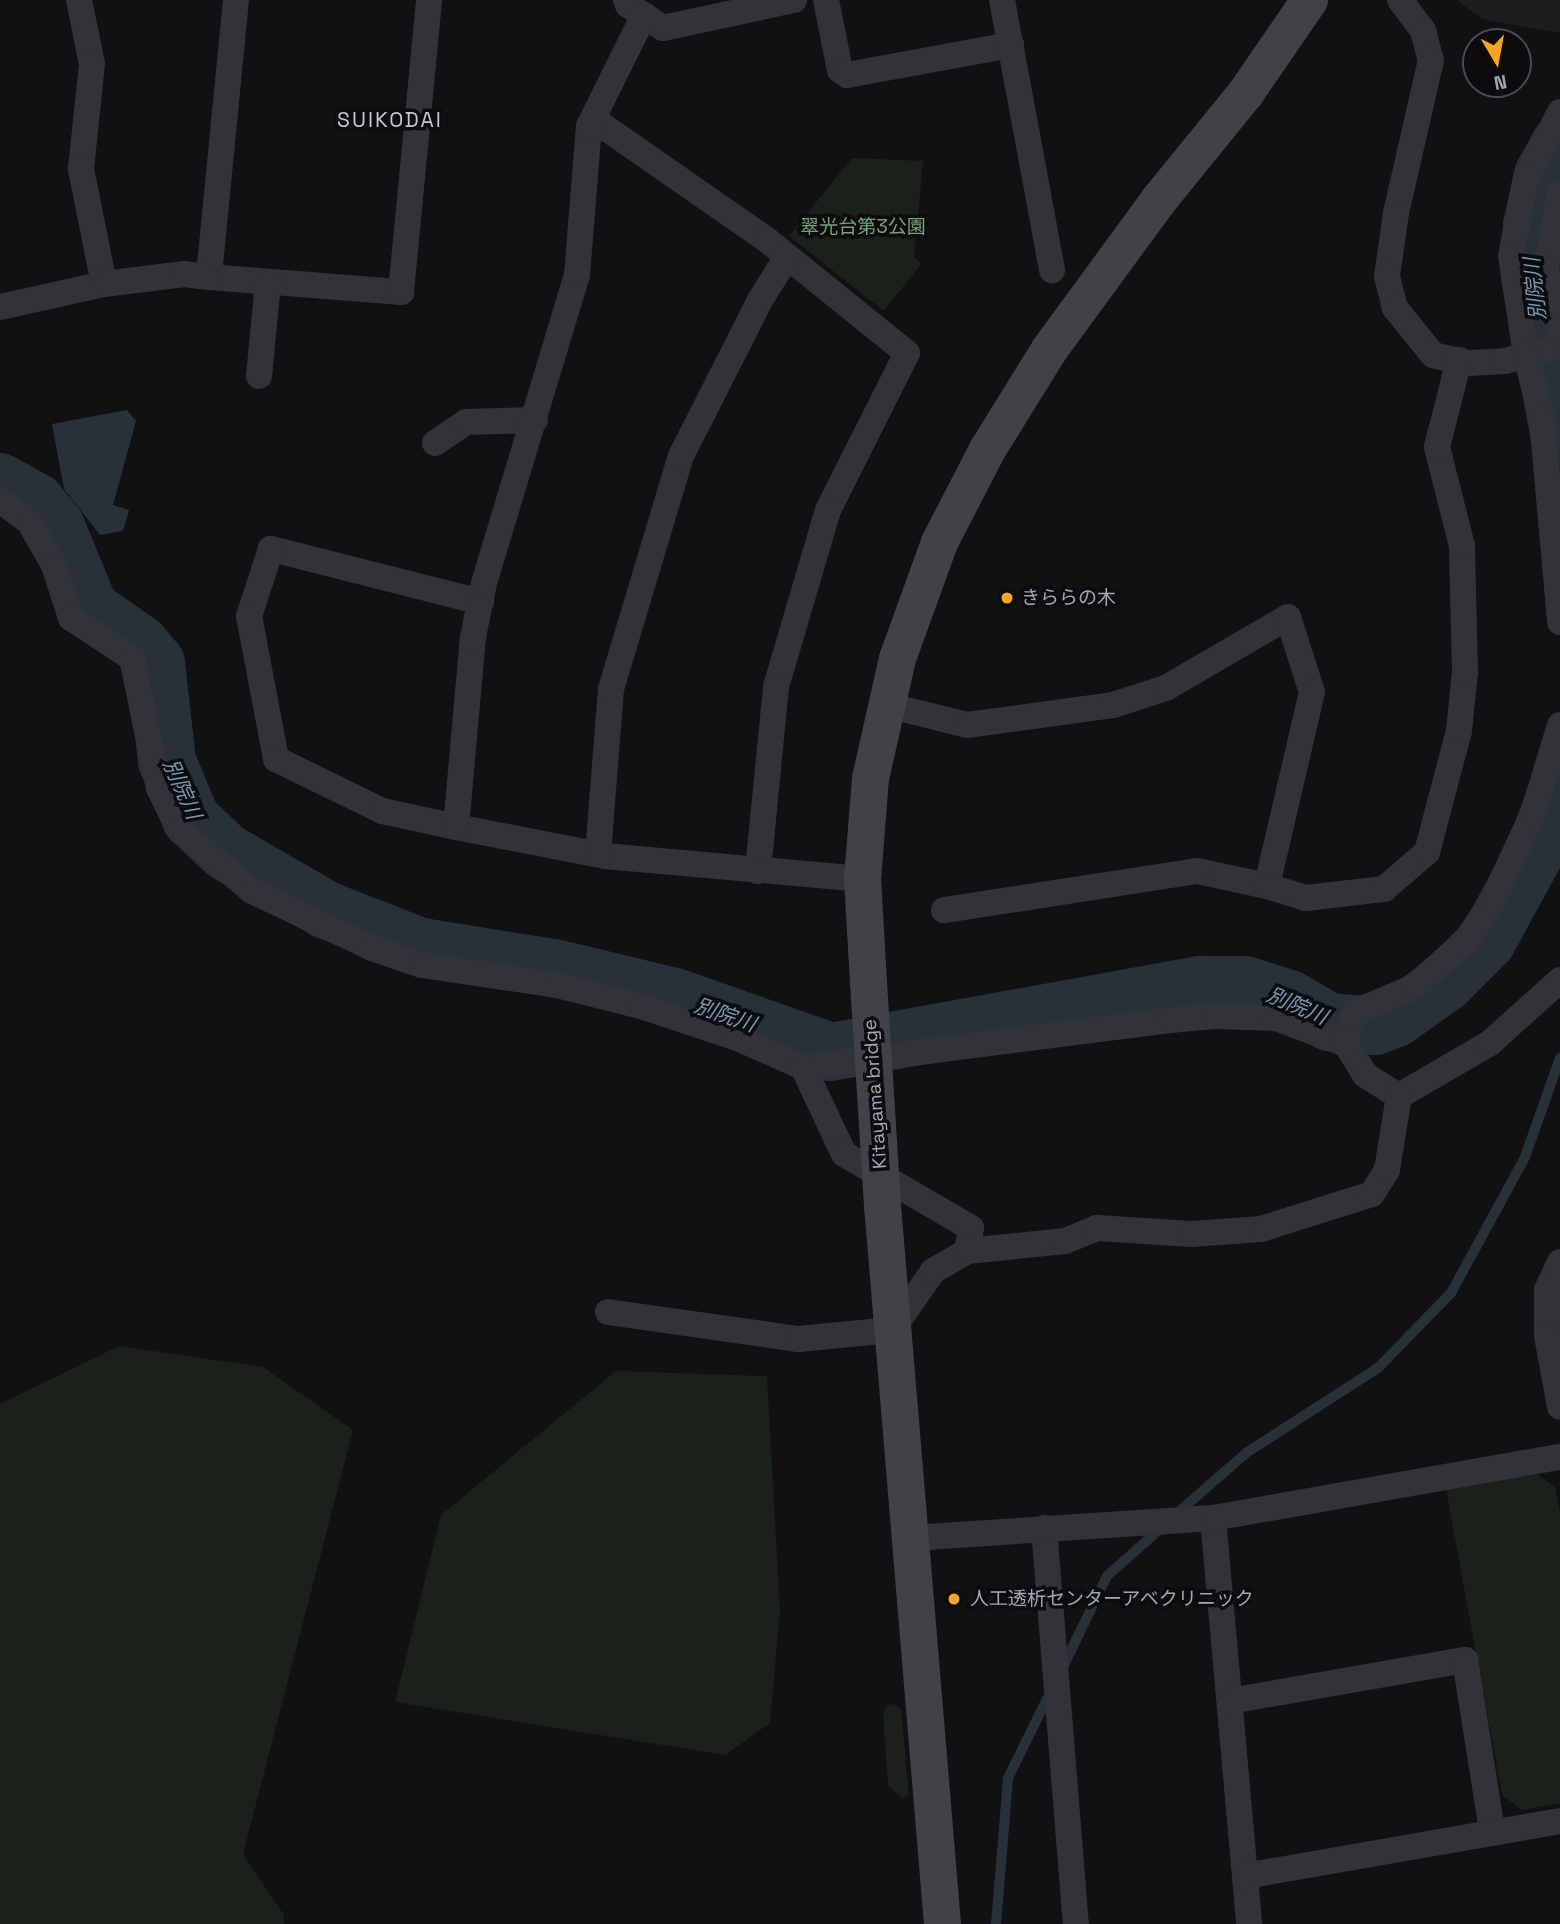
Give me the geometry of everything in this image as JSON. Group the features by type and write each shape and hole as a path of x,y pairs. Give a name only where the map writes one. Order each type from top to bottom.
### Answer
{"street":[{"path":"79,0 92,64 80,169 104,284"},
{"path":"209,277 236,0"},
{"path":"0,307 104,284 184,274 401,292 429,0"},
{"path":"456,827 473,636 578,275 593,119 635,8 663,28 794,0"},
{"path":"827,0 840,70 847,75 1011,45"},
{"path":"1002,0 1052,270"},
{"name":"Kitayama bridge","path":"942,1924 912,1538 892,1330 868,982 862,879 870,778 897,658 939,542 987,449 1049,349 1158,200 1245,93 1309,0"},
{"path":"1400,0 1423,31 1431,60 1409,147 1387,276 1395,308 1433,355 1459,360 1505,361 1560,346"},
{"path":"1560,112 1526,178 1511,256 1527,355 1542,419 1560,622"},
{"path":"593,119 787,257 907,353 828,510 776,687 758,871"},
{"path":"1560,193 1546,267 1560,332"},
{"path":"598,854 611,689 681,456 760,300 787,257"},
{"path":"259,376 268,282"},
{"path":"944,910 1197,871 1267,886 1307,898 1384,889 1427,852 1459,731 1465,672 1462,547 1437,447 1459,360"},
{"path":"435,443 466,422 535,420"},
{"path":"0,500 30,523 54,565 71,618 132,659 159,788 179,829 252,891 372,947 422,965 558,985 632,1004 740,1039 803,1067 1214,1016 1276,1018 1346,1044 1365,1076 1399,1096"},
{"path":"481,602 271,549 249,616 276,759 382,811 456,827 598,854 862,879"},
{"path":"887,705 967,725 1113,705 1166,688 1288,617 1312,692 1267,886"},
{"path":"1346,1044 1353,1013 1413,987 1466,941 1493,900 1532,814 1560,725"},
{"path":"1399,1096 1490,1043 1560,979"},
{"path":"803,1067 844,1154 971,1228 967,1251"},
{"path":"608,1312 798,1339 892,1330 933,1271 967,1251 1065,1241 1097,1228 1192,1234 1261,1228 1372,1194 1387,1170 1399,1096"},
{"path":"1560,1262 1547,1290 1547,1336 1560,1407"},
{"path":"912,1538 1213,1518 1560,1457"},
{"path":"1213,1518 1249,1924"},
{"path":"1044,1528 1076,1924"},
{"path":"1230,1701 1465,1660 1492,1830"},
{"path":"1245,1876 1492,1830 1560,1821"}],"shaded area":[{"path":"1457,0 1560,0 1560,33 1482,19"},
{"path":"127,410 136,421 113,505 129,510 123,531 100,535 64,489 52,424"}],"green space":[{"name":"翠光台第3公園","path":"852,158 923,161 914,257 921,264 884,311 789,236"},
{"path":"119,1346 263,1367 353,1430 243,1854 284,1915 284,1924 0,1924 0,1404"},
{"path":"616,1371 767,1376 780,1612 770,1723 725,1755 395,1702 441,1515"},
{"path":"1535,1473 1555,1487 1560,1513 1560,1803 1522,1810 1502,1795 1446,1489"},
{"path":"895,1704 901,1709 909,1795 902,1799 888,1785 883,1714 887,1705"}],"waterway":[{"name":"別院川","path":"1560,144 1543,175 1532,225 1530,275 1560,438"},
{"name":"別院川","path":"0,482 36,502 56,527 90,609 140,644 156,663 167,761 191,819 226,852 326,910 421,947 554,968 675,997 831,1052 1201,985 1245,985 1289,999 1329,1022 1375,1026 1396,1018 1445,983 1487,941 1534,855 1560,783"},
{"path":"1549,807 1560,812"},
{"path":"1175,1515 1246,1453 1378,1368 1451,1293 1525,1157 1560,1058"},
{"path":"1063,1667 1107,1576 1161,1528"},
{"path":"996,1924 1008,1778 1050,1693"}],"place":[{"name":"きららの木","path":"1007,598"},
{"name":"人工透析センターアベクリニック","path":"954,1599"}],"district":[{"name":"SUIKODAI","path":"390,120"}]}
